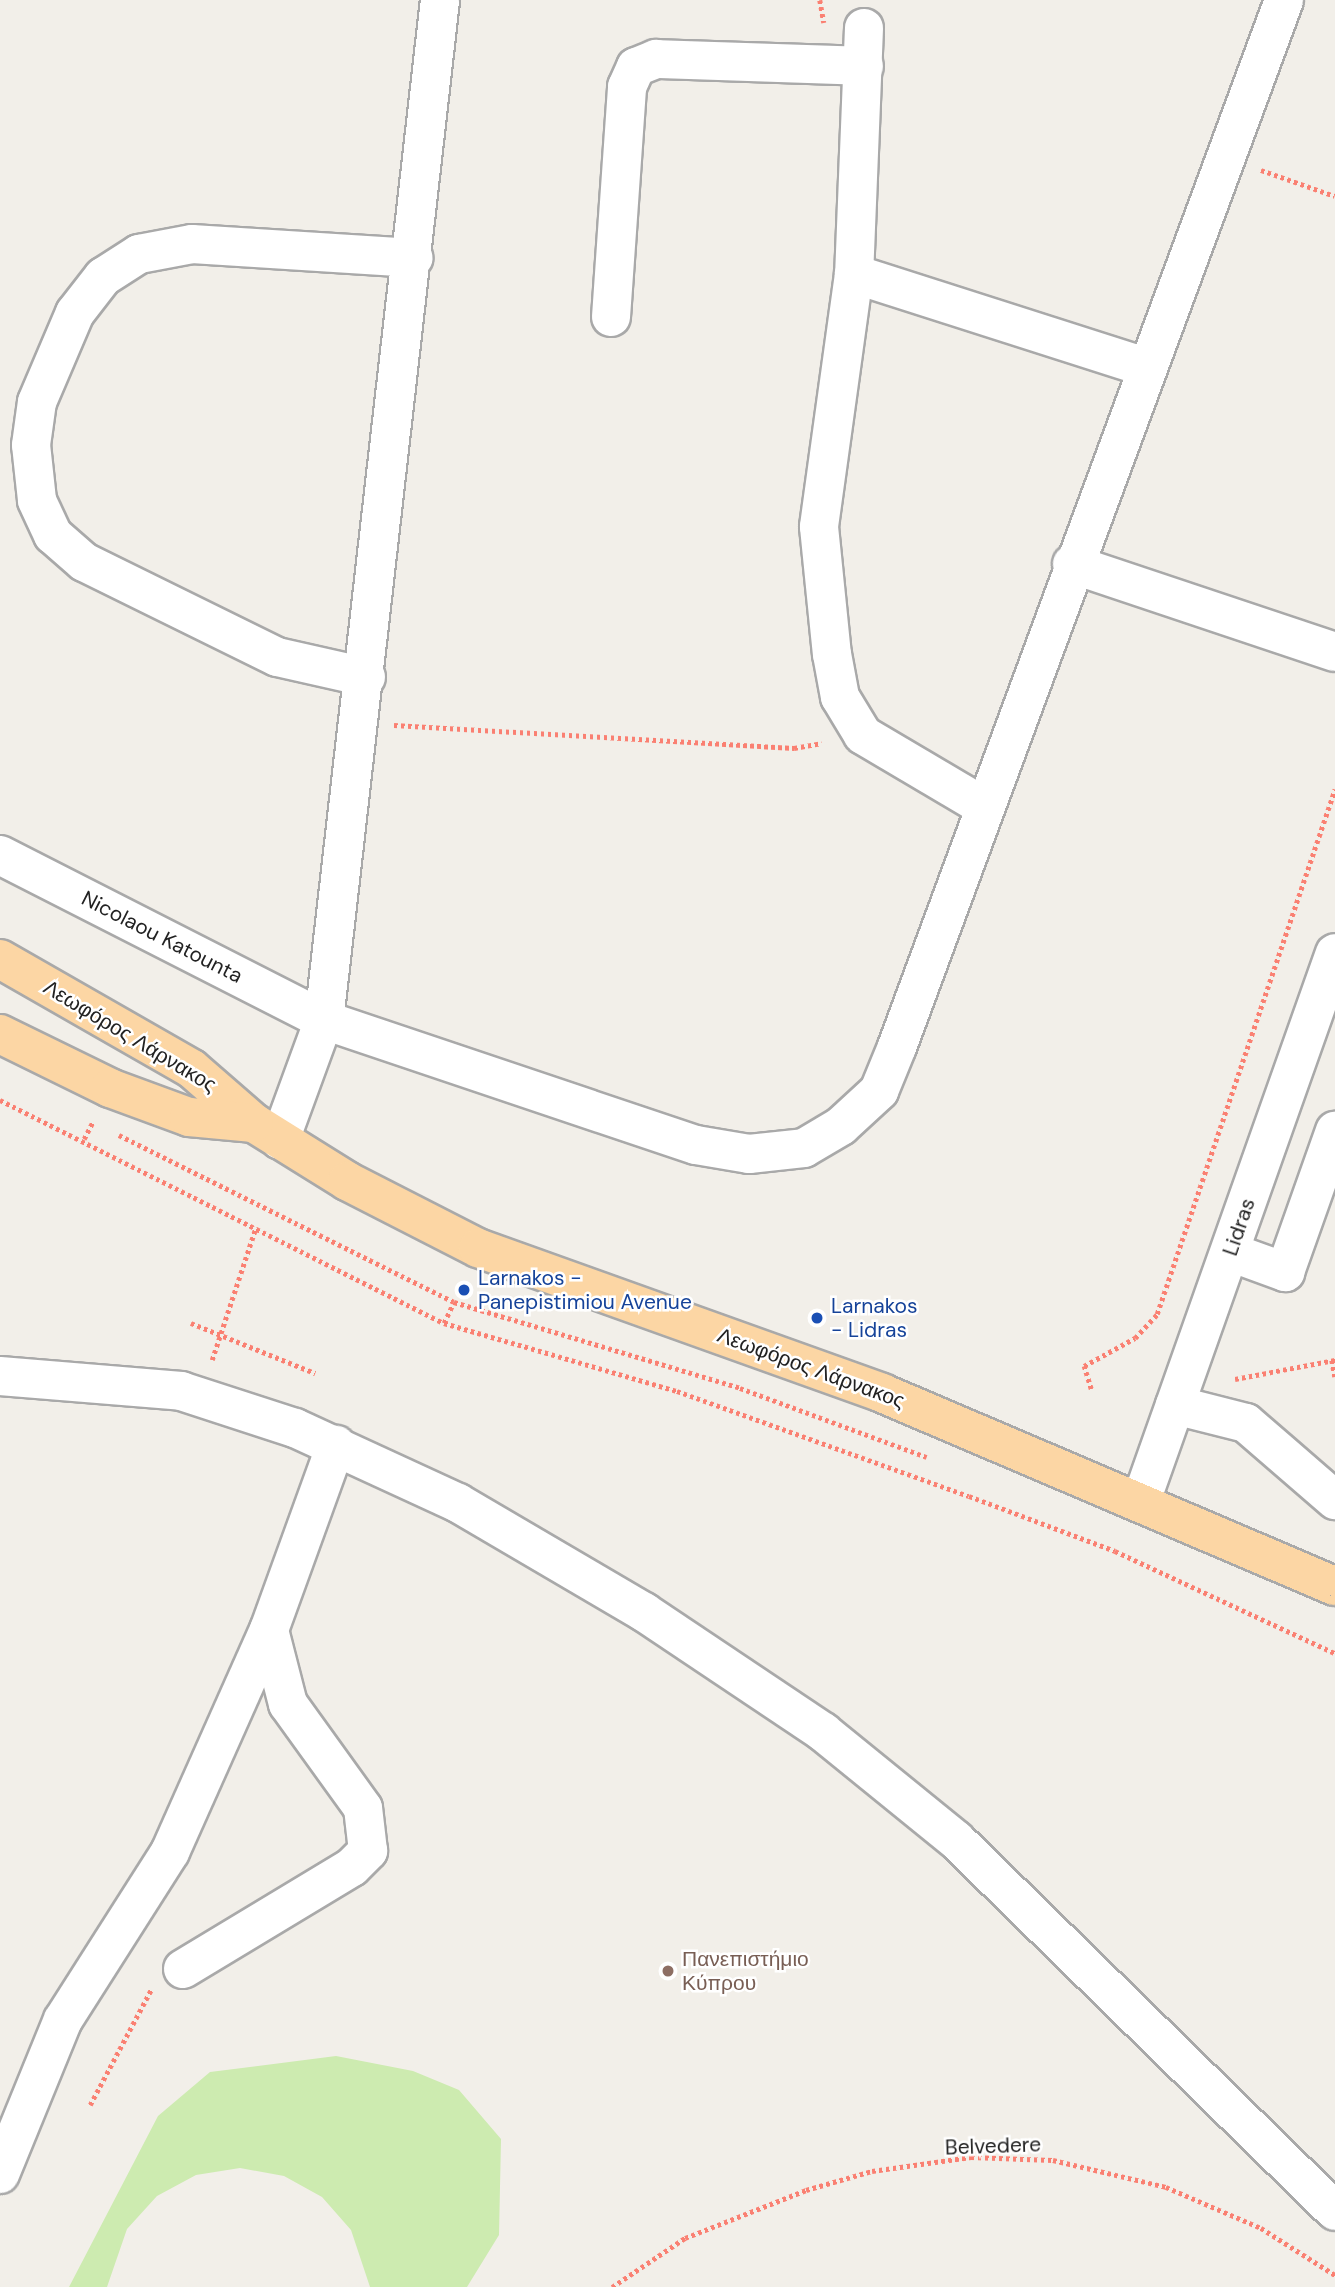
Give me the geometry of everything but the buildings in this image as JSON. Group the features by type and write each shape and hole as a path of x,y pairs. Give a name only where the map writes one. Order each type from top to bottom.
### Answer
{"main road":[{"name":"Λεωφόρος Λάρνακος","path":"0,959 192,1069 267,1131 478,1248 882,1392 1335,1586"},
{"name":"Λεωφόρος Λάρνακος","path":"0,1034 152,1104 189,1117 267,1131"}],"street":[{"path":"267,1131 324,1020 362,723 440,0"},
{"name":"Nicolaou Katounta","path":"0,855 324,1020 695,1145 749,1154 804,1148 841,1126 879,1091 1072,564 1284,0"},
{"path":"864,28 854,274 820,527 840,697 863,735 984,806"},
{"path":"611,317 627,87 636,66 656,59 864,66"},
{"path":"366,677 277,657 84,562 53,535 37,500 31,445 37,402 75,313 103,277 139,254 192,244 414,258"},
{"path":"854,274 1146,367"},
{"path":"1072,564 1335,652"},
{"name":"Lidras","path":"1141,1501 1334,962"},
{"path":"1230,1252 1285,1272 1335,1131"},
{"path":"0,1376 201,1395 336,1445 522,1539 823,1732 1039,1916 1214,2099 1335,2211"},
{"path":"1179,1396 1246,1423 1335,1500"},
{"path":"0,2174 63,2020 170,1852 269,1630 336,1445"},
{"path":"183,1969 352,1867 368,1852 363,1808 288,1704 269,1630"}],"path":[{"path":"1224,157 1335,196"},
{"path":"362,723 793,748 863,735"},
{"path":"1091,1389 1084,1366 1135,1338 1157,1314 1335,789"},
{"path":"0,1100 444,1323 677,1391 969,1496 1115,1551 1335,1653"},
{"path":"93,1123 454,1302 740,1388 934,1460"},
{"path":"201,1395 256,1227"},
{"path":"444,1323 454,1302"},
{"path":"191,1323 315,1373"},
{"path":"1179,1396 1334,1360 1335,1377"},
{"name":"Belvedere","path":"611,2287 685,2238 806,2190 872,2171 971,2157 1053,2160 1166,2187 1261,2228 1335,2275"}],"green space":[{"path":"336,2056 413,2071 459,2090 501,2139 499,2235 467,2287 370,2287 351,2230 322,2197 284,2176 240,2168 196,2175 157,2196 127,2229 107,2287 69,2287 158,2116 210,2072"}],"place":[{"name":"Larnakos - Panepistimiou Avenue","path":"464,1290"},
{"name":"Larnakos - Lidras","path":"817,1318"},
{"name":"Πανεπιστήμιο Κύπρου","path":"668,1971"}]}
